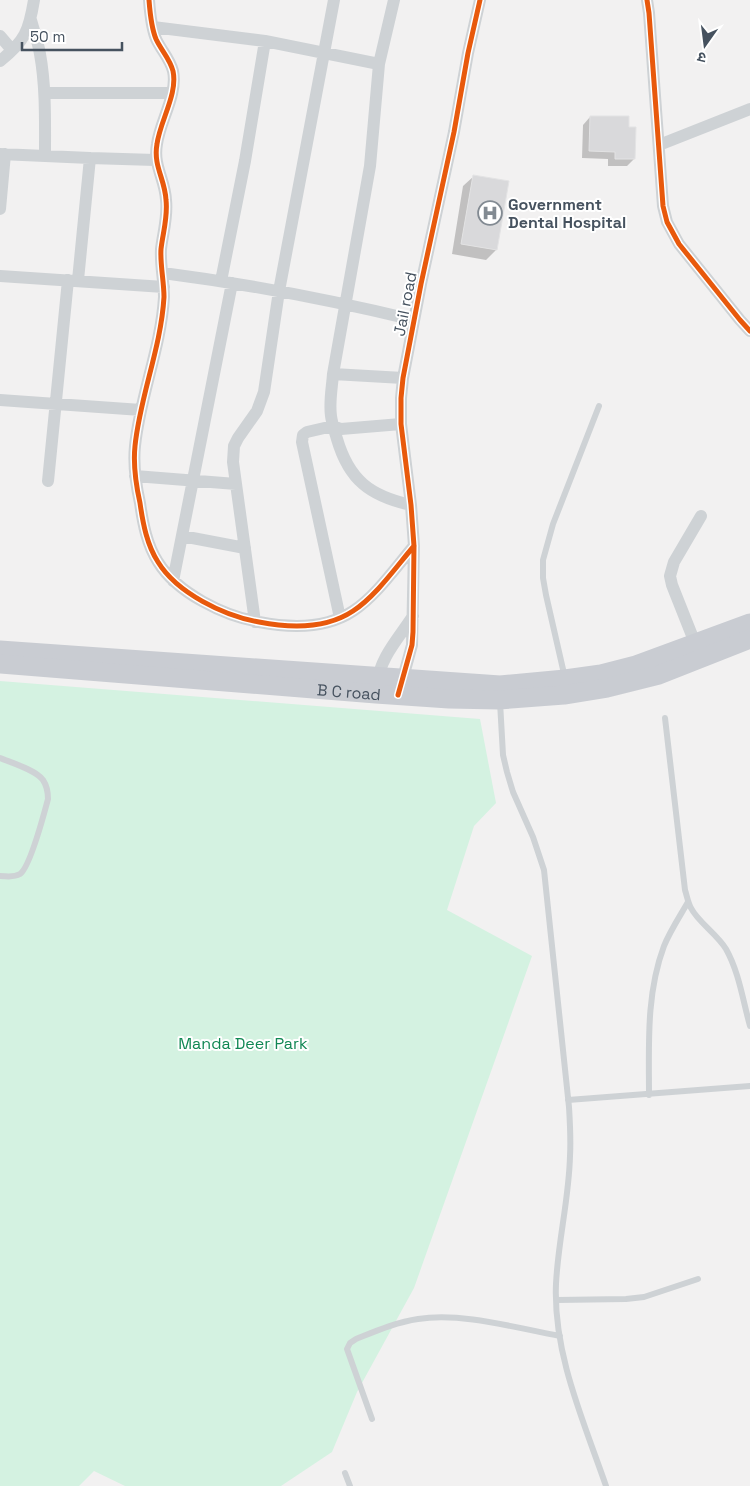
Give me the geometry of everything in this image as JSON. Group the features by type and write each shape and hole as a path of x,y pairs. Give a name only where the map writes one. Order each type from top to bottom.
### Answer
{"main road":[{"path":"500,692 601,674 636,664 750,623"},
{"path":"0,664 62,662 400,687 564,695 606,688 651,677 750,639"},
{"path":"0,650 62,662"}],"street":[{"path":"0,61 26,34 31,20 34,0"},
{"path":"148,0 156,40 172,70 174,81 172,94 157,142 155,160 164,187 166,200 166,222 162,249 164,299 135,447 135,476 149,545 168,576 180,587 200,600 225,612 255,622 294,626 318,624 340,618 354,610 366,600 414,546"},
{"path":"255,622 233,462 234,446 257,411 264,392 279,291 334,0"},
{"path":"394,0 380,64 370,166 344,303 330,405 333,426 343,457 356,478 378,494 391,500 411,505"},
{"name":"Jail road","path":"400,687 412,645 414,546 401,424 403,378 433,223 454,132 468,53 480,0"},
{"path":"647,0 663,206 667,222 679,244 750,331"},
{"path":"31,20 40,52 45,93 46,156"},
{"path":"153,27 266,41 380,64"},
{"path":"0,36 12,50"},
{"path":"173,581 193,480 266,41"},
{"path":"45,93 172,94"},
{"path":"659,145 750,109"},
{"path":"0,209 3,154 155,160"},
{"path":"48,481 56,404 90,158"},
{"path":"163,273 227,282 344,303 414,320"},
{"path":"0,276 164,287"},
{"path":"333,374 403,378"},
{"path":"0,400 141,410"},
{"path":"340,618 302,442 303,434 333,426 341,429 401,424"},
{"path":"135,476 236,484"},
{"path":"695,643 670,576 674,562 700,516"},
{"path":"182,536 245,548"},
{"path":"377,685 386,655 413,616"}],"lane":[{"path":"565,679 546,595 543,578 543,560 553,524 598,406"},
{"path":"500,692 502,738 507,772 544,870 571,1131 570,1158 556,1285 560,1336 576,1400 606,1486"},
{"path":"665,718 688,902 691,910 721,942 727,952 733,965 750,1026"},
{"path":"0,758 29,770 42,779 47,788 48,799 28,864 21,873 12,877 0,876"},
{"path":"649,1095 650,1014 655,978 665,944 688,902"},
{"path":"568,1100 750,1086"},
{"path":"742,1088 750,1092"},
{"path":"557,1300 644,1297 698,1279"},
{"path":"372,1419 347,1349 350,1343 356,1339 402,1322 419,1318 438,1317 457,1317 560,1336"},
{"path":"346,1473 350,1486"}],"green space":[{"name":"Manda Deer Park","path":"0,681 480,719 496,803 474,826 447,910 532,956 414,1288 357,1392 332,1452 281,1486 125,1486 94,1471 79,1486 0,1486"}],"building":[{"path":"590,116 629,116 629,127 636,127 635,159 615,159 615,152 589,151"},
{"path":"473,175 509,181 497,250 461,244"}],"cycle path":[{"path":"149,0 154,34 172,67 174,80 156,152 165,192 166,206 161,249 164,297 162,316 141,409 134,453 136,482 143,519 148,541 154,555 166,573 177,584 217,609 259,622 308,626 342,617 361,605 385,581 414,546"},
{"path":"398,695 412,645 413,632 414,546 401,424 403,378 480,0"},
{"path":"647,0 663,206 667,222 679,244 750,331"}],"place":[{"name":"Government Dental Hospital","path":"490,213"}]}
